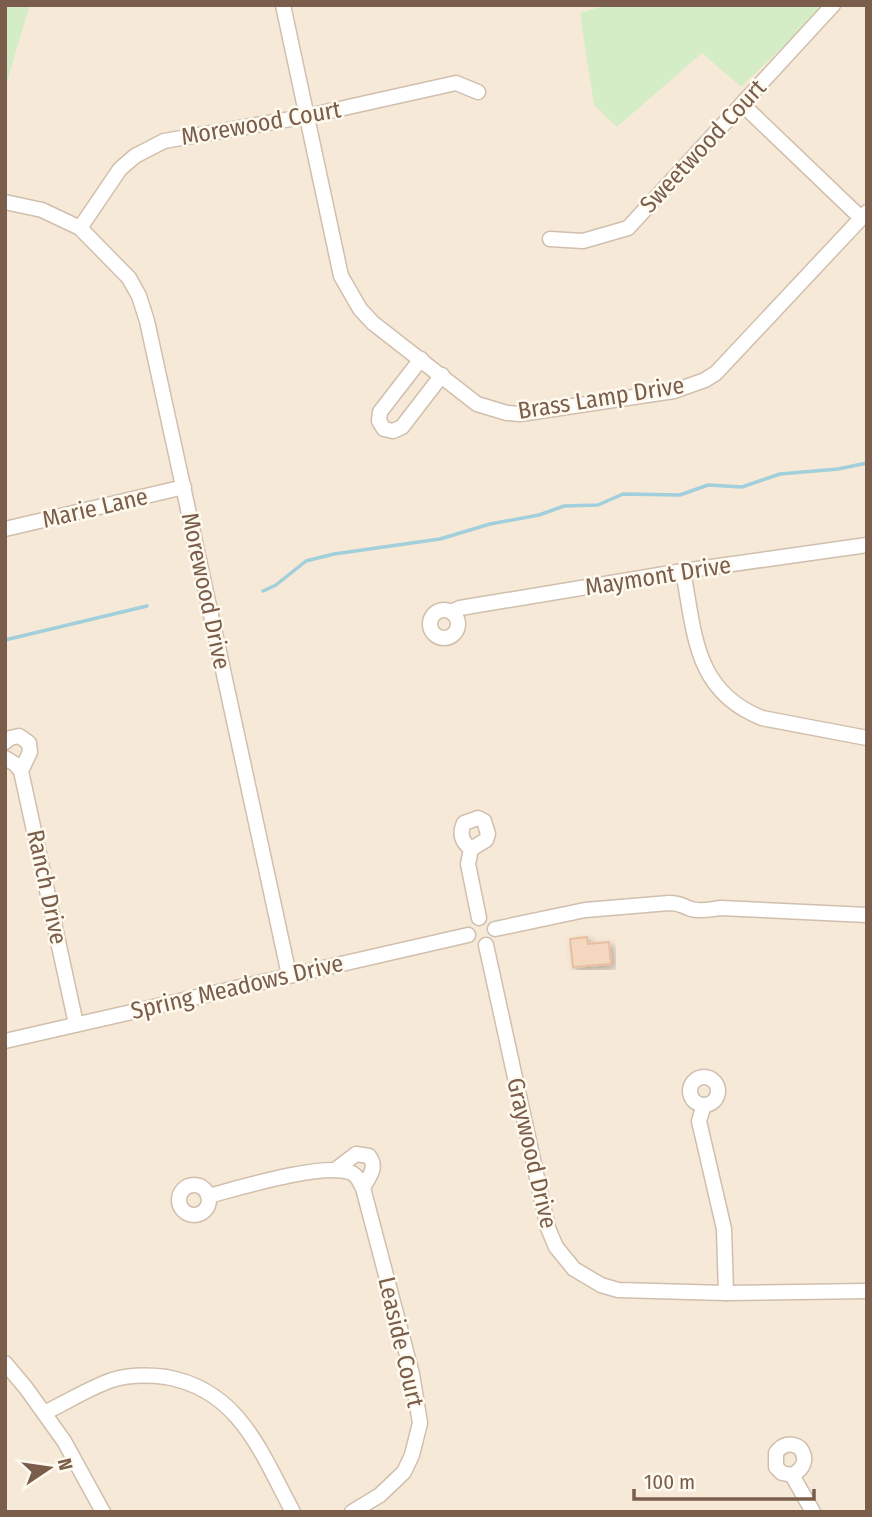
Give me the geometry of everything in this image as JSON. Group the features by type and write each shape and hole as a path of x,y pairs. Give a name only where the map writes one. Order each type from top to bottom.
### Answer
{"street":[{"name":"Brass Lamp Drive","path":"283,5 341,276 360,309 373,323 477,404 520,414 674,391 691,386 716,373 864,215"},
{"name":"Sweetwood Court","path":"550,239 583,241 628,228 833,5"},
{"name":"Morewood Court","path":"80,228 120,169 149,148 164,141 308,116 456,83 478,92"},
{"path":"742,104 864,215"},
{"path":"5,202 42,210 80,228"},
{"name":"Morewood Drive","path":"80,228 129,278 148,321 289,975"},
{"path":"421,359 380,412 379,421 384,429 393,432 402,426 442,375"},
{"name":"Marie Lane","path":"5,529 184,487"},
{"name":"Maymont Drive","path":"451,612 460,608 683,571 867,545"},
{"path":"683,571 698,650 709,677 719,691 747,712 762,718 867,738"},
{"name":"Ranch Drive","path":"5,742 19,736 29,743 30,752 21,771 76,1024"},
{"path":"5,758 21,771"},
{"path":"471,849 468,864 479,918"},
{"path":"495,929 585,910 669,902 682,903 690,909 867,915"},
{"path":"479,918 487,919 495,929 494,937 486,945 473,942 468,935 471,922 479,918"},
{"name":"Spring Meadows Drive","path":"5,1041 468,935"},
{"name":"Graywood Drive","path":"486,945 548,1228 556,1247 574,1269 601,1285 618,1290 726,1293 867,1290"},
{"path":"704,1105 699,1121 724,1228 726,1293"},
{"name":"Leaside Court","path":"208,1196 272,1179 335,1170 356,1154 369,1156 373,1161 373,1169 363,1188 412,1374 420,1423 412,1455 404,1472 380,1495 352,1512"},
{"path":"335,1170 356,1175 363,1188"},
{"path":"5,1363 64,1441 103,1512"},
{"path":"44,1413 114,1379 157,1376 193,1384 231,1409 246,1427 293,1512"},
{"path":"792,1475 813,1512"}],"shaded area":[{"path":"30,5 606,5 580,13 617,127 702,52 820,11 815,5 867,5 867,1512 5,1512 5,89"}],"green space":[{"path":"5,5 30,5 5,89"},
{"path":"606,5 815,5 820,11 741,87 702,53 617,127 594,105 580,13"}],"building":[{"path":"587,937 588,944 609,942 611,964 573,967 570,939"}],"waterway":[{"path":"263,591 276,585 306,561 334,554 440,539 490,524 539,515 564,506 598,505 623,494 680,495 708,485 742,487 780,474 838,469 867,463"},
{"path":"5,640 147,606"}]}
